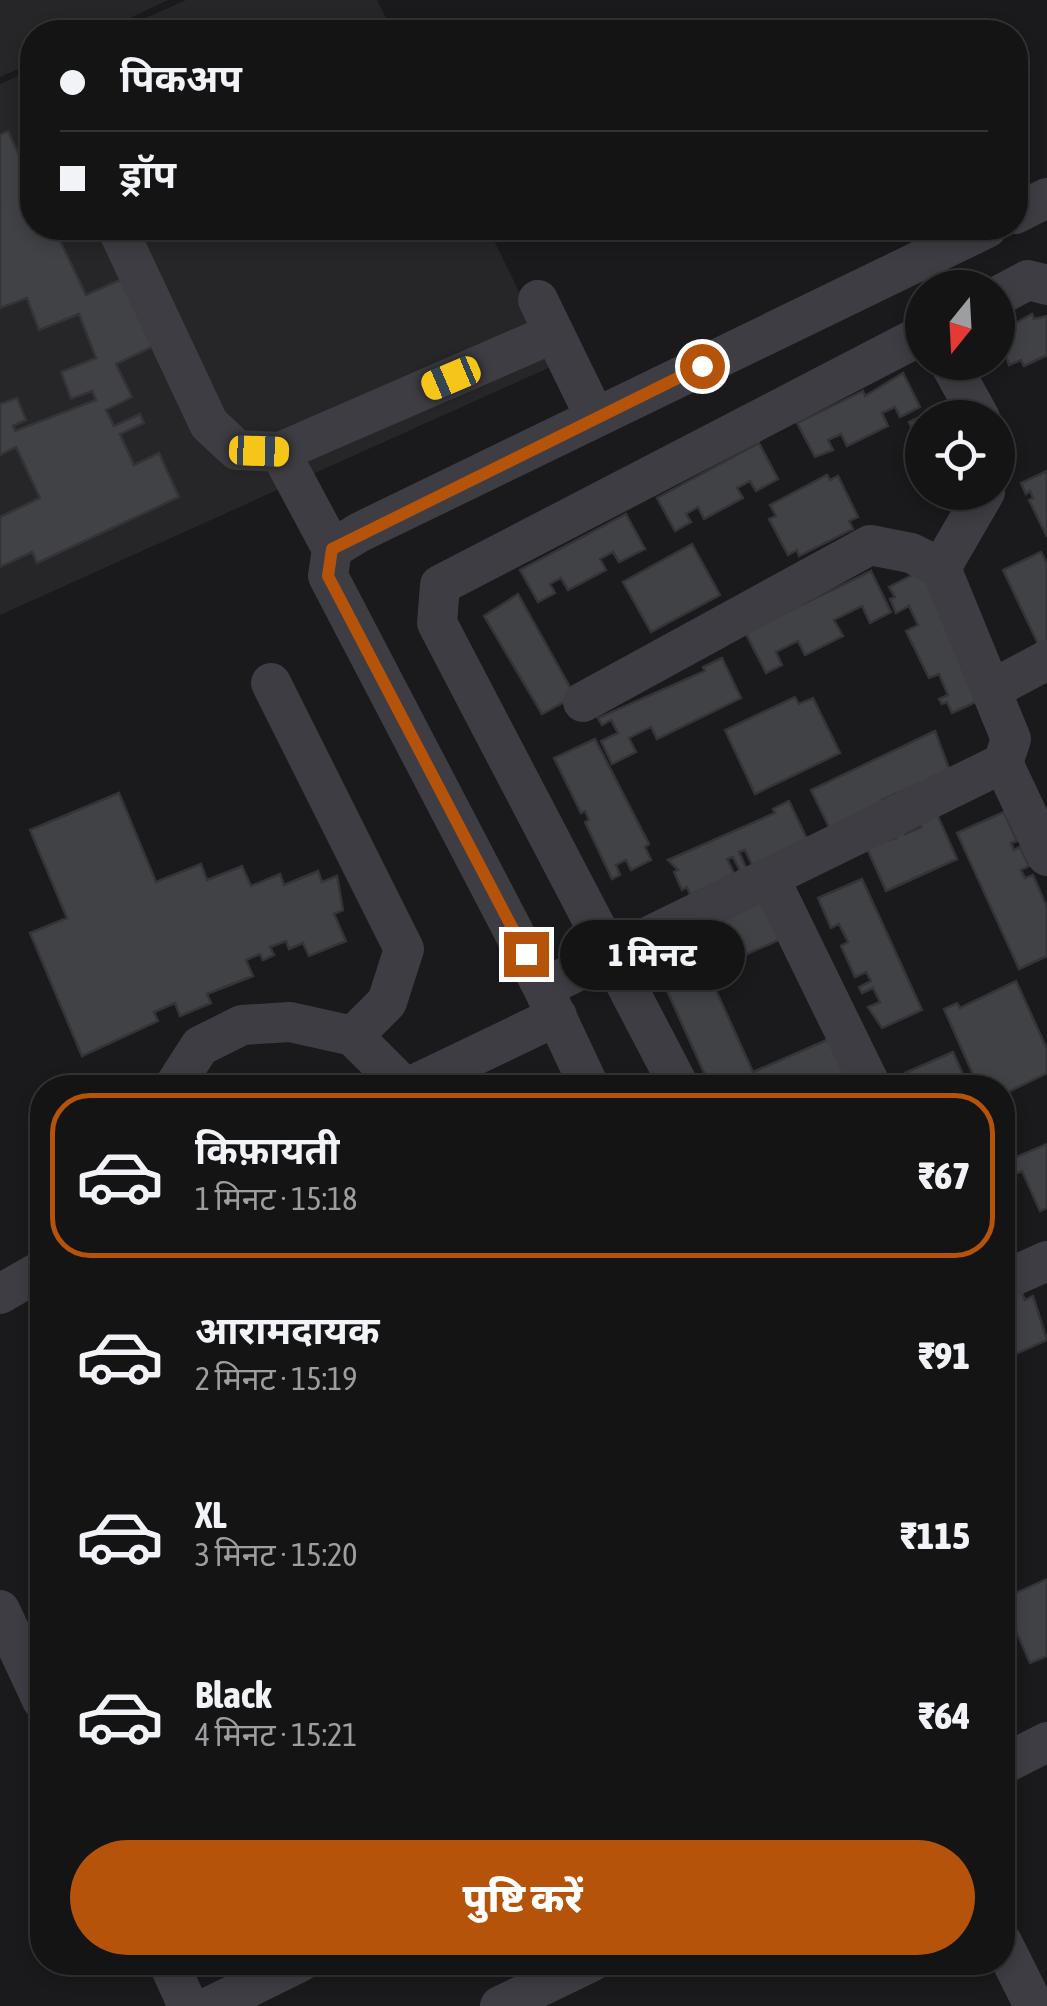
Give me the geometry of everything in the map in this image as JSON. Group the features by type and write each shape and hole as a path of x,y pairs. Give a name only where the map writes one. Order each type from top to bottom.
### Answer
{"street":[{"path":"122,240 209,424 237,450 280,452 546,317 595,418"},
{"path":"332,549 962,240"},
{"path":"1015,287 1028,280 1047,285"},
{"path":"674,1075 436,623 440,584 905,344"},
{"path":"280,452 332,549 328,576 550,1002 584,1075"},
{"path":"941,568 975,510"},
{"path":"583,702 870,545 911,553 941,568 1011,739 1003,763 1047,856"},
{"path":"991,690 1047,660"},
{"path":"271,682 404,950 387,1002 362,1045"},
{"path":"428,1075 550,1002 613,954 1003,763"},
{"path":"768,877 866,1075"},
{"path":"181,1075 200,1046 242,1026 290,1022 362,1045 393,1075"},
{"path":"1015,1276 1047,1262"},
{"path":"0,1294 30,1277"},
{"path":"0,1610 9,1654 30,1683"},
{"path":"1015,1758 1047,1742"},
{"path":"1015,1968 1034,2006"},
{"path":"174,1975 188,2006"},
{"path":"211,2006 274,1975"},
{"path":"500,2006 565,1975"}],"shaded area":[{"path":"0,0 168,0 126,20 20,20 20,68 0,77"},
{"path":"186,0 377,0 387,20 141,20"},
{"path":"20,75 20,240 494,240 555,365 0,615 0,84"}],"building":[{"path":"8,131 20,157 20,240 60,240 86,295 122,279 154,346 116,364 132,397 106,410 114,426 140,414 144,423 120,434 134,465 159,453 179,497 37,563 32,552 0,567 0,517 40,498 16,447 0,455 0,404 17,398 26,420 13,426 15,431 96,400 92,391 71,399 61,372 96,358 79,314 39,330 27,298 0,308 0,135"},
{"path":"1032,314 1034,319 1047,316 1047,355 1024,366 1021,360 1015,362 1015,324"},
{"path":"903,373 916,400 905,400 905,414 900,417 895,407 882,413 888,426 847,446 841,434 828,440 833,450 815,457 797,423 863,391 865,396"},
{"path":"759,443 778,479 756,491 750,481 737,488 743,498 704,519 698,507 686,514 691,522 675,531 657,498"},
{"path":"1047,471 1047,537 1029,500 1033,498 1030,491 1026,494 1021,483"},
{"path":"827,475 830,480 838,476 858,517 849,521 853,529 799,556 797,550 788,555 769,519 776,516 770,505"},
{"path":"626,514 645,549 619,562 613,552 600,559 606,570 568,590 561,578 550,584 555,593 538,602 520,570"},
{"path":"692,544 720,595 651,632 623,582"},
{"path":"1041,552 1047,564 1047,648 1041,650 1003,570"},
{"path":"928,567 989,696 952,713 947,702 942,704 939,699 948,695 939,674 929,678 906,631 918,625 909,606 896,613 890,599 895,597 889,587"},
{"path":"871,571 891,612 870,623 862,606 834,620 843,636 805,655 798,641 776,652 782,665 766,673 745,632"},
{"path":"518,594 575,696 542,714 484,616"},
{"path":"722,658 741,698 657,739 651,727 629,738 636,752 612,764 601,741 618,733 611,720 602,725 598,718 705,671 703,667"},
{"path":"795,697 799,704 813,698 840,753 755,794 725,730"},
{"path":"935,731 951,774 882,800 885,806 831,831 811,790"},
{"path":"595,739 649,844 645,847 651,860 631,870 626,860 616,865 620,875 612,879 585,822 589,820 585,811 581,813 554,758"},
{"path":"119,793 156,882 201,864 207,880 242,866 251,886 280,874 284,885 318,871 322,882 337,876 343,910 334,914 346,941 309,956 303,943 289,949 286,941 270,947 274,955 263,960 260,954 246,960 253,976 207,994 211,1003 180,1016 175,1003 154,1012 158,1021 82,1056 30,933 67,918 30,830"},
{"path":"789,801 808,841 753,867 745,850 739,852 747,870 741,873 733,857 727,859 735,875 690,895 687,887 682,890 674,872 678,870 668,860 775,813 773,809"},
{"path":"1004,812 1017,841 1011,843 1014,850 1020,847 1029,866 1021,870 1025,878 1033,875 1047,907 1047,956 1019,969 957,833"},
{"path":"937,814 957,859 886,891 866,846 896,838 894,833 903,829 905,834 921,827 919,822"},
{"path":"862,879 922,1010 882,1028 868,1007 880,1002 873,988 862,993 859,987 871,981 866,972 855,977 841,946 848,942 839,924 831,928 818,898"},
{"path":"769,894 788,936 724,964 705,923"},
{"path":"700,955 753,1072 829,1039 845,1075 705,1075 659,973"},
{"path":"1016,981 1047,1049 1047,1073 1015,1089 1015,1075 973,1075 944,1009 957,1003 960,1008"},
{"path":"953,1052 963,1075 906,1075"},
{"path":"1047,1144 1047,1208 1040,1211 1022,1171 1015,1174 1015,1158"},
{"path":"1015,1277 1025,1300 1033,1296 1047,1340 1015,1354"},
{"path":"1047,1579 1047,1656 1030,1663 1015,1629 1015,1593"}],"route":[{"path":"526,954 328,576 332,549 702,366"}]}
